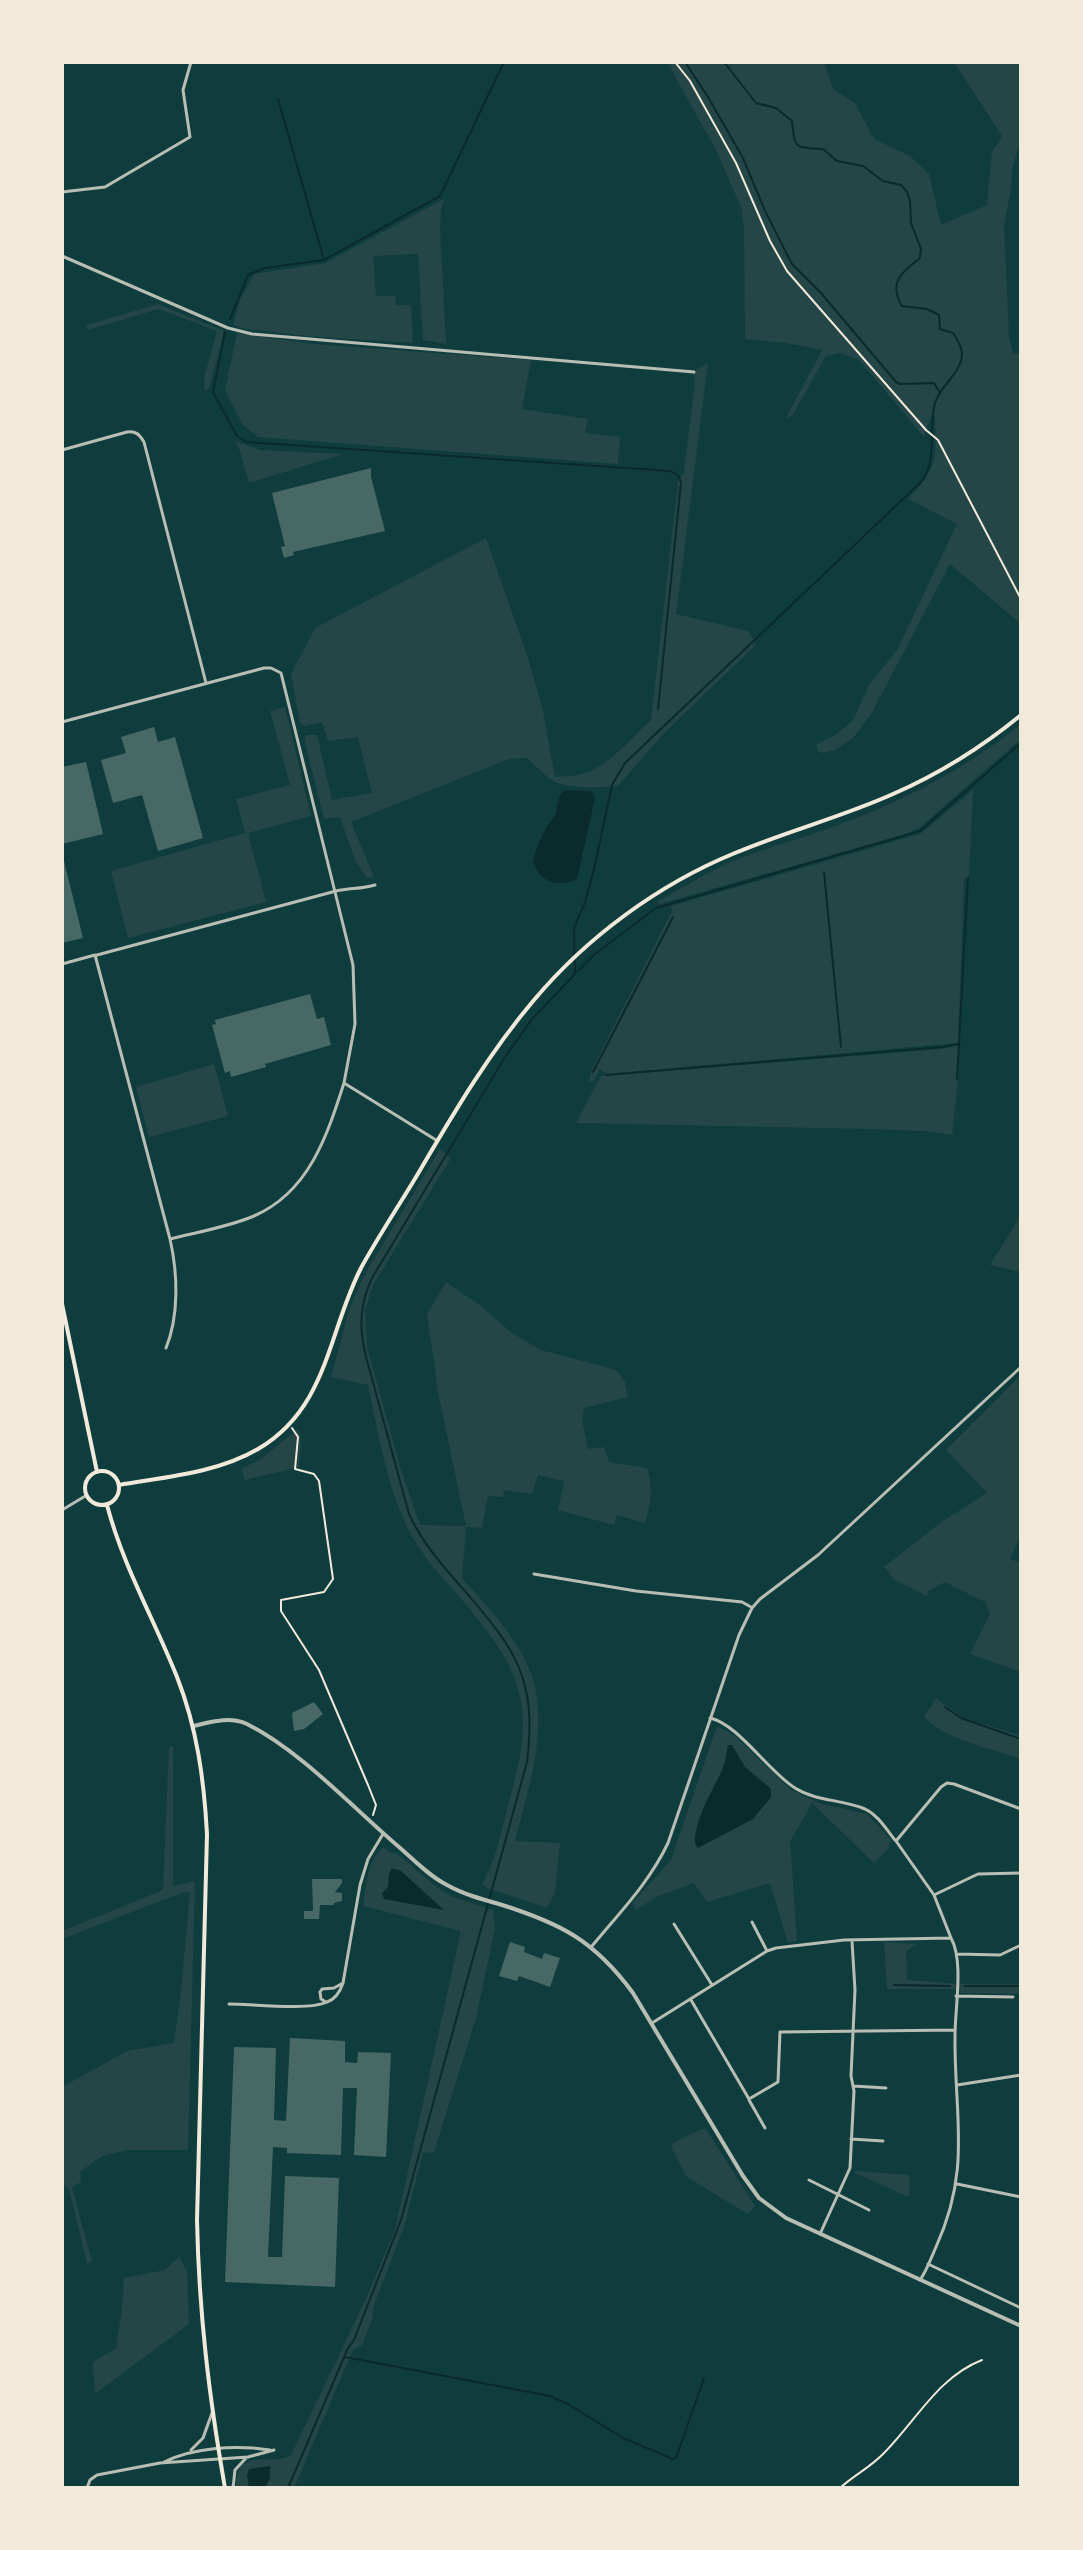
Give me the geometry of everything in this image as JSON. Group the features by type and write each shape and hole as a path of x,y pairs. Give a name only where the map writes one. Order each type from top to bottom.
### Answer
{"main road":[{"path":"119,1485 203,1470 240,1458 260,1448 289,1424 308,1400 323,1371 361,1268 483,1067 516,1021 585,948 631,912 692,874 732,854 906,788 973,751 1021,715"},
{"path":"62,1304 97,1472"},
{"path":"97,1472 111,1473 119,1485 118,1495 107,1505 95,1504 87,1495 88,1479 97,1472"},
{"path":"107,1505 119,1549 176,1675 193,1726 203,1775 207,1834 197,2220 201,2327 225,2488"}],"street":[{"path":"62,192 105,187 190,137 183,90 191,62"},
{"path":"62,256 228,328 252,334 694,372"},
{"path":"62,450 127,432 134,431 140,435 206,683"},
{"path":"62,722 264,668 277,669 284,678 353,965 356,1003 352,1045 344,1083 323,1144 311,1166 280,1201 251,1217 170,1239"},
{"path":"62,964 336,891 365,889 375,885"},
{"path":"95,955 174,1256 174,1327 166,1348"},
{"path":"344,1083 437,1141"},
{"path":"592,1946 645,1883 668,1843 739,1635 752,1608 770,1590 839,1537 1021,1367"},
{"path":"62,1510 87,1495"},
{"path":"534,1574 636,1591 742,1602 752,1608"},
{"path":"710,1718 726,1725 793,1787 821,1800 867,1810 875,1816 934,1895 957,1954 955,2030 960,2138 957,2184 947,2223 920,2280"},
{"path":"193,1726 230,1719 249,1725 303,1763 448,1886 559,1926 592,1946 619,1974 751,2187 775,2211 1021,2326"},
{"path":"896,1841 947,1783 1021,1809"},
{"path":"229,2004 310,2006 329,2002 337,1995 343,1983 360,1885 368,1859 383,1834"},
{"path":"934,1895 978,1874 1021,1873"},
{"path":"752,1922 767,1951"},
{"path":"674,1924 712,1985"},
{"path":"652,2024 767,1951 852,1940 951,1938"},
{"path":"820,2234 850,2168 855,1990 852,1940"},
{"path":"957,1954 1000,1955 1021,1945"},
{"path":"329,2002 321,1999 320,1992 343,1983"},
{"path":"956,1996 1013,1997"},
{"path":"691,1999 765,2128"},
{"path":"749,2099 778,2082 780,2032 955,2030"},
{"path":"957,2085 1021,2075"},
{"path":"853,2086 886,2088"},
{"path":"851,2139 883,2141"},
{"path":"809,2180 869,2210"},
{"path":"957,2184 1021,2197"},
{"path":"928,2264 1021,2308"},
{"path":"189,2452 203,2438 212,2413"},
{"path":"87,2488 90,2480 97,2475 160,2463 248,2457 274,2450 247,2448 189,2452 160,2463"},
{"path":"233,2488 235,2470 248,2457"}],"path":[{"path":"675,62 690,81 736,163 770,241 787,271 935,437 1021,599"},
{"path":"289,1424 298,1437 295,1469 314,1474 319,1481 333,1579 324,1592 281,1600 281,1611 319,1670 351,1744 376,1805 369,1822"},
{"path":"840,2488 883,2455 940,2389 963,2370 982,2360"}],"shaded area":[{"path":"667,62 824,62 833,89 855,103 874,139 910,156 929,174 941,225 987,205 992,152 1002,136 954,62 1021,62 1021,139 1012,169 1004,225 1009,336 1013,354 1021,354 1021,624 950,564 871,714 853,738 835,750 822,753 817,750 817,744 837,734 853,720 869,685 897,650 957,524 908,499 926,478 934,461 935,416 931,416 924,437 859,360 840,353 826,356 792,416 786,418 822,350 745,339 741,207 716,150"},
{"path":"444,199 440,228 446,344 423,340 418,254 373,256 376,296 395,296 396,305 411,305 413,343 306,336 233,325 240,300 254,274 325,263"},
{"path":"158,304 224,331 209,389 205,390 204,378 217,331 159,309 87,330 87,325"},
{"path":"237,333 313,344 531,360 522,409 588,419 585,433 620,437 618,464 258,437 243,425 225,390"},
{"path":"708,363 676,614 748,631 756,645 664,733 618,786 566,785 552,780 527,758 509,759 351,822 374,877 367,878 355,860 340,817 324,819 304,738 317,735 332,800 372,793 358,737 328,741 322,722 304,726 300,723 291,674 315,628 486,538 529,661 543,711 555,777 584,773 601,765 651,720 678,482 684,472 695,381 693,374"},
{"path":"235,441 260,450 343,454 249,483"},
{"path":"285,707 311,816 248,833 266,902 128,938 111,871 245,833 236,799 290,785 270,711"},
{"path":"1021,724 1021,739 920,827 906,834 659,904 657,902 731,862 838,825 911,794 979,755"},
{"path":"564,790 591,791 595,798 577,879 557,883 541,875 533,863 536,849 555,816"},
{"path":"973,790 969,876 964,879 958,1043 606,1074 600,1069 593,1082 589,1081 592,1069 672,911 671,906 920,834"},
{"path":"959,1045 952,1135 869,1129 576,1123 601,1076 942,1049"},
{"path":"214,1064 228,1116 149,1137 136,1087"},
{"path":"440,1149 451,1158 373,1285 365,1310 367,1347 401,1470 420,1525 466,1526 439,1397 427,1314 446,1282 481,1306 512,1333 541,1350 616,1370 625,1382 628,1397 584,1408 582,1420 588,1449 604,1447 609,1462 647,1468 650,1482 650,1503 645,1523 617,1515 614,1525 558,1510 564,1481 538,1475 532,1494 504,1490 503,1497 488,1496 482,1528 466,1527 462,1578 515,1642 535,1687 538,1709 536,1754 515,1841 560,1843 555,1893 547,1908 482,1884 495,1854 519,1764 523,1735 518,1687 496,1643 427,1559 403,1519 390,1481 368,1385 331,1377 350,1307 365,1274"},
{"path":"1021,1215 1021,1272 990,1265"},
{"path":"1021,1375 1021,1534 1010,1559 1021,1563 1021,1672 970,1654 990,1614 985,1602 945,1582 928,1591 927,1596 895,1580 884,1567 940,1523 987,1493 946,1450"},
{"path":"298,1429 301,1438 299,1467 245,1480 241,1469 261,1459"},
{"path":"936,1698 962,1717 1021,1736 1021,1759 956,1737 933,1725 924,1717"},
{"path":"717,1726 734,1735 791,1790 819,1803 867,1814 891,1840 888,1849 874,1863 812,1803 790,1842 797,1941 788,1943 770,1883 707,1902 694,1883 656,1897 636,1910 632,1903 671,1860"},
{"path":"728,1745 732,1745 745,1767 771,1789 771,1797 753,1819 698,1848 695,1844 697,1825 723,1767"},
{"path":"173,1746 173,1886 195,1881 188,2150 128,2150 102,2156 80,2172 81,2182 72,2187 92,2262 87,2263 69,2189 62,2183 62,2087 127,2051 174,2043 190,1892 62,1939 62,1931 163,1890 169,1747"},
{"path":"384,1847 398,1854 435,1886 453,1897 493,1910 495,1929 476,2018 434,2152 423,2153 404,2227 374,2305 372,2320 362,2345 353,2350 294,2488 236,2488 238,2474 248,2462 291,2455 365,2301 395,2230 461,1931 363,1906 371,1866"},
{"path":"392,1868 401,1871 444,1910 384,1899 382,1893 388,1887"},
{"path":"884,1942 917,1944 906,1951 907,1980 1021,1984 1021,1994 960,1993 959,1989 887,1989"},
{"path":"706,2129 755,2206 748,2214 687,2177 671,2147 673,2143"},
{"path":"855,2173 910,2175 909,2197"},
{"path":"179,2257 187,2271 189,2324 95,2394 93,2362 116,2348 124,2278 165,2270"},
{"path":"270,2466 270,2478 265,2488 249,2488 249,2469"}],"building":[{"path":"371,468 385,531 293,552 294,555 284,558 281,547 285,546 272,493"},
{"path":"154,727 158,742 175,737 203,838 158,851 142,795 113,803 101,760 126,753 121,737"},
{"path":"86,762 103,834 62,844 62,767"},
{"path":"62,853 83,938 62,943"},
{"path":"310,994 317,1019 324,1017 331,1045 231,1077 230,1071 225,1073 212,1025 216,1024 215,1020"},
{"path":"314,1702 323,1714 304,1729 294,1731 292,1713"},
{"path":"312,1879 342,1879 335,1892 342,1893 342,1901 334,1905 320,1905 319,1919 304,1919 304,1911 313,1911"},
{"path":"510,1942 525,1947 524,1952 542,1959 544,1953 560,1958 550,1987 519,1976 517,1981 499,1976"},
{"path":"290,2038 345,2041 345,2062 357,2063 358,2052 391,2053 386,2157 354,2155 357,2088 343,2088 341,2155 287,2153 287,2148 273,2147 268,2257 282,2257 285,2176 339,2178 335,2287 225,2282 234,2047 276,2048 274,2120 286,2121"}],"waterway":[{"path":"230,319 248,275 265,268 324,260 440,196 504,62"},
{"path":"685,62 743,158 792,264 821,293 896,382 934,383 939,391"},
{"path":"288,2488 354,2340 401,2220 527,1762 530,1730 528,1703 515,1659 489,1619 428,1546 409,1514 365,1353 361,1324 365,1297 372,1278 505,1057 532,1019 575,974 574,928 594,869 612,785 625,763 922,481 930,463 935,403 959,367 962,357 953,333 940,329 939,315 927,309 902,306 898,298 899,278 920,258 921,249 911,223 907,192 901,185 883,181 863,166 837,161 823,149 800,147 795,141 792,121 776,108 756,103 724,62"},
{"path":"278,99 324,260"},
{"path":"225,332 213,392 237,436 247,442 670,471 678,475 681,482 658,709"},
{"path":"577,972 595,954 656,908 920,831 1021,743"},
{"path":"824,872 841,1047"},
{"path":"957,1079 968,878"},
{"path":"593,1072 673,917"},
{"path":"606,1075 960,1044"},
{"path":"945,1707 961,1718 1021,1739"},
{"path":"894,1985 950,1986"},
{"path":"965,1986 1021,1986"},
{"path":"345,2357 550,2396 623,2438 673,2459 676,2458 704,2378"}]}
